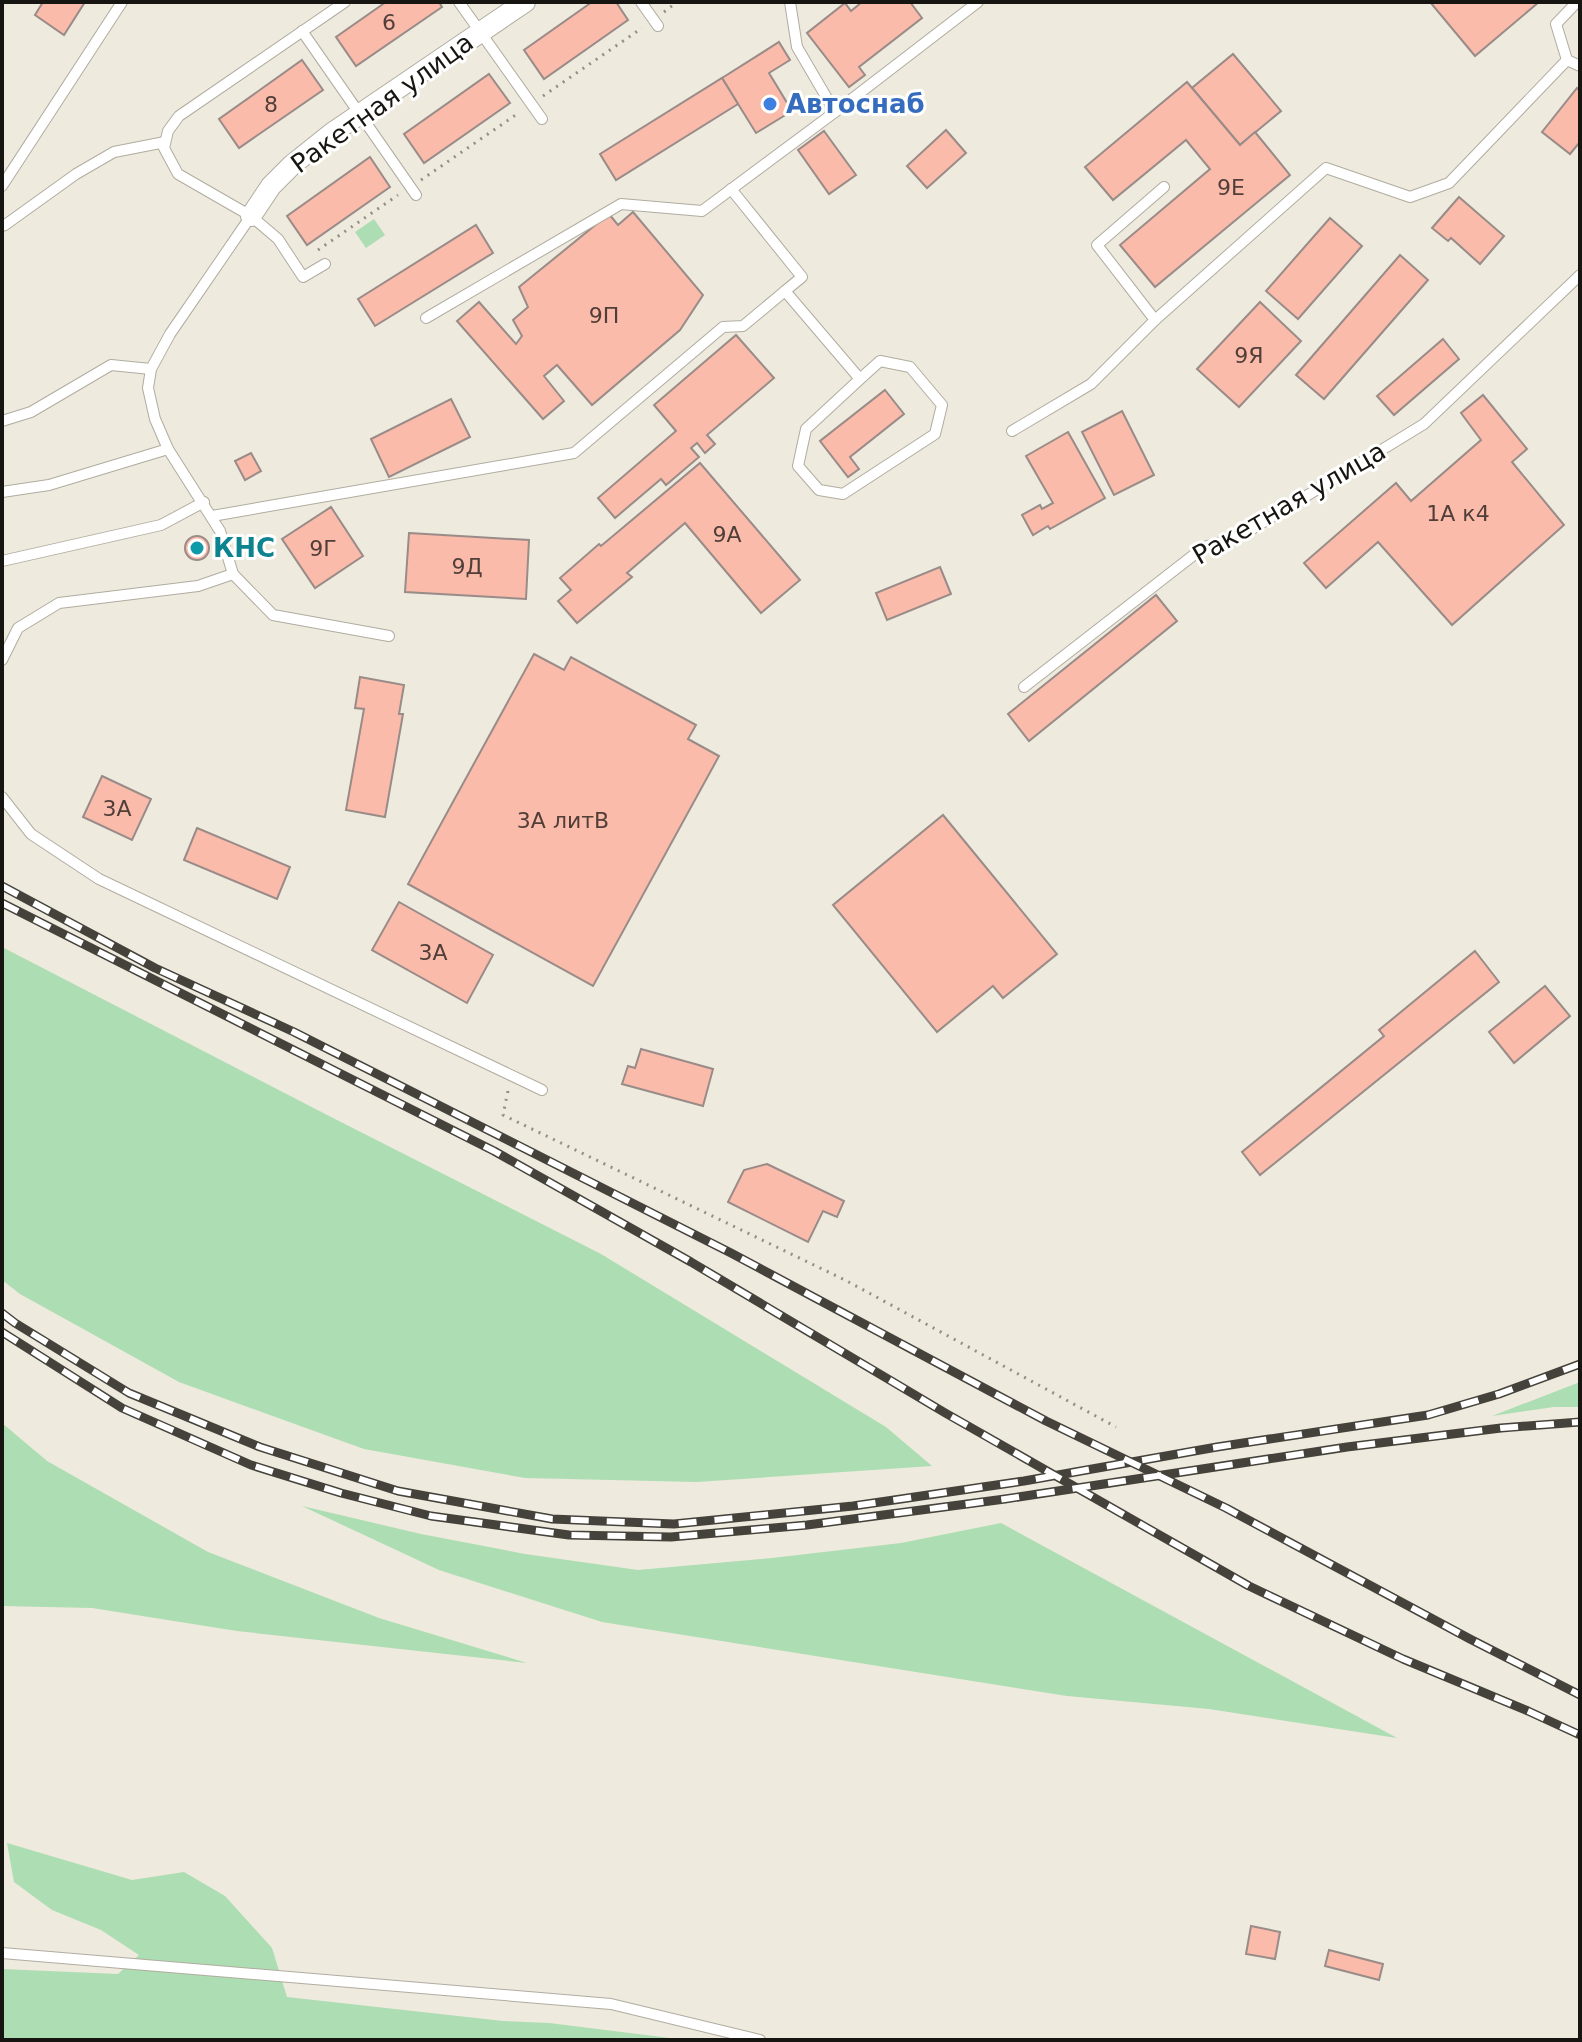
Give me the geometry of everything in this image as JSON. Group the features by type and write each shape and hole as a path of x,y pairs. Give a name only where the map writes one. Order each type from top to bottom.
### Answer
{"street":[{"name":"Ракетная улица","path":"251,216 271,186 332,133 525,2"}],"lane":[{"path":"2,186 122,2"},
{"path":"325,264 303,277 278,239 251,216 178,174 164,148 168,131 179,116 345,2"},
{"path":"459,2 542,119"},
{"path":"641,2 655,23"},
{"path":"790,2 797,47 835,112"},
{"path":"426,318 621,204 702,211 978,2"},
{"path":"1577,2 1556,24 1567,60 1580,66"},
{"path":"302,31 413,191"},
{"path":"1012,431 1091,384 1155,320 1326,168 1410,197 1449,183 1567,60"},
{"path":"2,226 76,174 114,152 165,142"},
{"path":"1155,320 1097,245 1164,187"},
{"path":"212,516 574,453 723,327 743,326 802,277 731,189"},
{"path":"251,216 170,334 151,369 148,388 155,419 168,449 220,531 233,574 273,615 389,636"},
{"name":"Ракетная улица","path":"1024,687 1204,547 1239,537 1424,424 1580,275"},
{"path":"785,291 860,379"},
{"path":"880,361 910,367 942,405 935,434 843,494 819,490 798,466 806,429 860,379 880,361"},
{"path":"2,421 31,412 111,365 151,369"},
{"path":"2,492 49,485 168,449"},
{"path":"2,561 161,525 204,502"},
{"path":"2,660 18,628 59,603 198,586 233,574"},
{"path":"2,797 31,834 99,879 542,1090"},
{"path":"2,1953 611,2004 760,2040"}],"path":[{"path":"295,266 413,191 531,104 655,23"},
{"path":"511,1075 503,1115 845,1280 1116,1427"}],"green space":[{"path":"374,219 385,235 366,248 355,232"},
{"path":"2,947 601,1254 886,1427 932,1466 697,1482 525,1478 364,1449 179,1382 20,1294 2,1280"},
{"path":"1580,1382 1580,1407 1554,1407 1492,1416"},
{"path":"2,1423 47,1461 208,1552 379,1618 527,1663 237,1631 92,1608 2,1606"},
{"path":"302,1506 525,1554 638,1570 901,1543 1001,1523 1397,1738 1209,1709 1067,1696 602,1622 439,1570"},
{"path":"7,1843 132,1880 184,1872 225,1896 272,1948 287,1997 686,2040 2,2040 2,1969 118,1974 139,1955 101,1930 52,1910 14,1882"}],"building":[{"path":"43,2 85,2 64,35 35,15"},
{"path":"386,2 439,2 442,7 356,66 336,37"},
{"path":"592,2 616,2 628,20 544,79 524,50"},
{"path":"862,2 910,2 922,18 859,67 865,75 849,87 807,33 845,3 851,11"},
{"path":"1430,2 1539,2 1475,56"},
{"path":"779,42 790,60 769,73 792,111 756,133 722,78"},
{"path":"1233,54 1281,111 1240,145 1192,88"},
{"path":"302,60 323,90 239,148 219,119"},
{"path":"489,74 510,103 424,163 404,134"},
{"path":"722,78 738,104 616,180 600,154"},
{"path":"1187,82 1240,145 1255,132 1290,175 1155,287 1120,245 1210,169 1186,140 1113,200 1085,167"},
{"path":"1577,88 1580,91 1580,142 1570,154 1542,132"},
{"path":"946,130 966,153 927,188 907,166"},
{"path":"824,131 856,175 829,194 798,150"},
{"path":"370,157 390,187 307,245 287,216"},
{"path":"1459,197 1504,236 1480,264 1451,238 1448,241 1432,228"},
{"path":"633,212 703,295 680,330 592,405 557,365 544,376 564,401 543,419 457,321 479,302 516,344 522,336 513,320 528,307 519,287 609,214 618,225"},
{"path":"1330,218 1362,246 1298,319 1266,291"},
{"path":"476,225 493,253 375,326 358,299"},
{"path":"1400,255 1428,280 1324,399 1296,375"},
{"path":"1260,302 1301,341 1239,407 1197,369"},
{"path":"736,335 774,378 707,435 715,444 705,453 697,443 691,448 699,457 666,485 661,479 615,518 598,498 676,431 654,405"},
{"path":"1443,339 1459,359 1394,415 1377,396"},
{"path":"885,390 904,414 850,457 859,469 848,477 820,441"},
{"path":"1483,395 1527,449 1512,462 1564,525 1452,625 1378,542 1326,588 1304,563 1396,483 1411,501 1481,440 1461,413"},
{"path":"451,399 470,437 389,477 371,439"},
{"path":"1122,411 1154,475 1114,495 1082,432"},
{"path":"1068,432 1105,498 1050,529 1048,526 1033,535 1022,515 1040,505 1042,509 1053,503 1026,456"},
{"path":"251,453 261,471 245,480 235,461"},
{"path":"700,463 800,580 761,613 685,523 627,573 632,577 577,623 558,601 571,590 560,578"},
{"path":"331,507 363,556 315,588 282,539"},
{"path":"409,533 529,540 526,599 405,592"},
{"name":"КНС","path":"197,536 205,540 209,548 205,556 197,560 189,556 185,548 189,540"},
{"path":"940,567 951,594 887,620 876,593"},
{"path":"1156,595 1177,621 1029,741 1008,714"},
{"path":"534,654 564,670 571,657 696,725 688,739 719,756 593,986 408,884"},
{"path":"360,677 404,685 399,714 403,714 385,817 346,810 364,709 355,708"},
{"path":"102,776 151,799 132,840 83,817"},
{"path":"943,815 1057,954 1003,998 993,986 937,1032 833,905"},
{"path":"197,828 290,867 277,899 184,860"},
{"path":"399,902 493,955 467,1003 372,950"},
{"path":"1475,951 1499,982 1260,1175 1242,1152 1384,1036 1379,1030"},
{"path":"1545,986 1570,1016 1514,1063 1489,1032"},
{"path":"641,1049 713,1069 703,1106 622,1084 628,1066 635,1068"},
{"path":"767,1164 844,1201 837,1217 823,1211 808,1242 728,1202 744,1170"},
{"path":"1251,1926 1280,1932 1275,1959 1246,1954"},
{"path":"1329,1950 1383,1964 1379,1980 1325,1966"}],"railway":[{"path":"2,886 155,968 294,1032 731,1253 1046,1421 1226,1508 1580,1695"},
{"path":"2,903 494,1151 1249,1586 1403,1659 1580,1735"},
{"path":"2,1313 129,1393 260,1447 398,1491 552,1519 674,1524 853,1506 1428,1415 1499,1394 1580,1364"},
{"path":"2,1332 122,1408 251,1465 341,1493 431,1516 569,1535 671,1537 807,1525 1005,1499 1347,1447 1501,1428 1580,1422"}],"place":[{"name":"Автоснаб","path":"770,104"},
{"name":"КНС","path":"197,548"}]}
